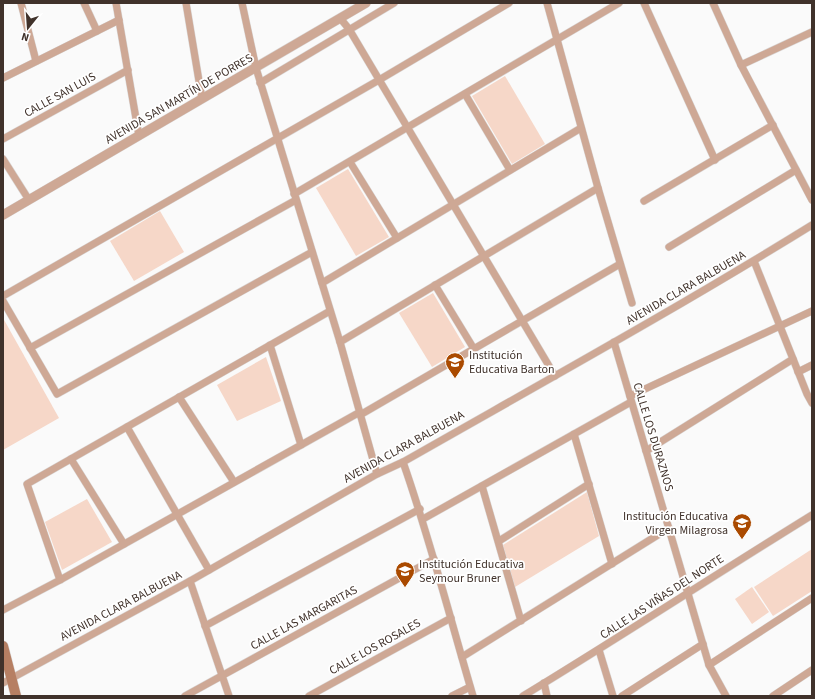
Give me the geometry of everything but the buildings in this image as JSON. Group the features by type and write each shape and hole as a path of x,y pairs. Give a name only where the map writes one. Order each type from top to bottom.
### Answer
{"main road":[{"path":"3,646 7,680 16,696"}],"street":[{"path":"21,3 36,61"},
{"path":"84,3 97,31"},
{"path":"116,3 139,136"},
{"path":"186,3 202,99"},
{"path":"242,3 260,83 340,342 377,474"},
{"name":"AVENIDA SAN MARTÍN DE PORRES","path":"3,215 366,3"},
{"path":"260,83 394,3"},
{"path":"3,296 278,139 509,3"},
{"path":"547,3 598,188 632,303"},
{"path":"30,348 295,197 350,162 557,38 619,3"},
{"path":"644,3 715,160"},
{"path":"713,3 741,65 812,200"},
{"path":"340,18 349,30 408,128 555,376"},
{"path":"3,78 119,20"},
{"path":"741,65 812,32"},
{"name":"CALLE SAN LUIS","path":"3,139 128,70"},
{"path":"465,94 510,170"},
{"path":"644,201 773,125"},
{"path":"322,283 582,128"},
{"path":"3,159 29,200"},
{"path":"350,162 397,238"},
{"path":"669,247 796,170"},
{"path":"340,342 598,188"},
{"name":"AVENIDA CLARA BALBUENA","path":"7,680 190,581 377,474 403,462 754,261 812,225"},
{"path":"3,300 57,394 312,252"},
{"path":"754,261 798,372 812,403"},
{"path":"3,610 60,580 360,413 620,264"},
{"path":"435,285 474,349"},
{"path":"60,580 27,484 330,311"},
{"path":"423,519 574,434 630,399 812,311"},
{"name":"CALLE LOS DURAZNOS","path":"614,342 702,644 709,665 726,696"},
{"path":"270,345 301,445"},
{"path":"646,451 793,359"},
{"path":"798,372 812,365"},
{"path":"179,397 234,482"},
{"path":"127,426 209,570"},
{"path":"574,434 612,564"},
{"path":"71,459 124,544"},
{"path":"403,462 423,519 473,696"},
{"path":"499,541 589,484"},
{"path":"482,486 521,621"},
{"path":"206,626 420,509"},
{"name":"CALLE LAS VIÑAS DEL NORTE","path":"523,696 599,650 688,592 812,515"},
{"path":"462,657 669,528"},
{"name":"CALLE LAS MARGARITAS","path":"185,696 434,559"},
{"path":"190,581 229,696"},
{"path":"709,665 812,598"},
{"name":"CALLE LOS ROSALES","path":"309,696 451,618"},
{"path":"622,696 702,644"},
{"path":"599,650 613,696"},
{"path":"773,696 812,670"},
{"path":"544,683 547,696"},
{"path":"452,696 470,687"}],"shaded area":[{"path":"505,76 545,144 512,164 472,96"},
{"path":"348,169 389,237 356,256 316,188"},
{"path":"160,211 184,252 134,281 110,241"},
{"path":"433,293 465,347 432,367 399,313"},
{"path":"3,318 59,418 3,450"},
{"path":"266,357 281,401 237,421 217,385"},
{"path":"587,492 599,536 515,587 503,545"},
{"path":"87,499 112,542 62,570 45,522"},
{"path":"812,549 812,591 773,616 754,587"},
{"path":"752,587 769,612 752,624 735,599"}],"place":[{"name":"Institución Educativa Barton","path":"455,379"},
{"name":"Institución Educativa Virgen Milagrosa","path":"742,540"},
{"name":"Institución Educativa Seymour Bruner","path":"405,588"}]}
